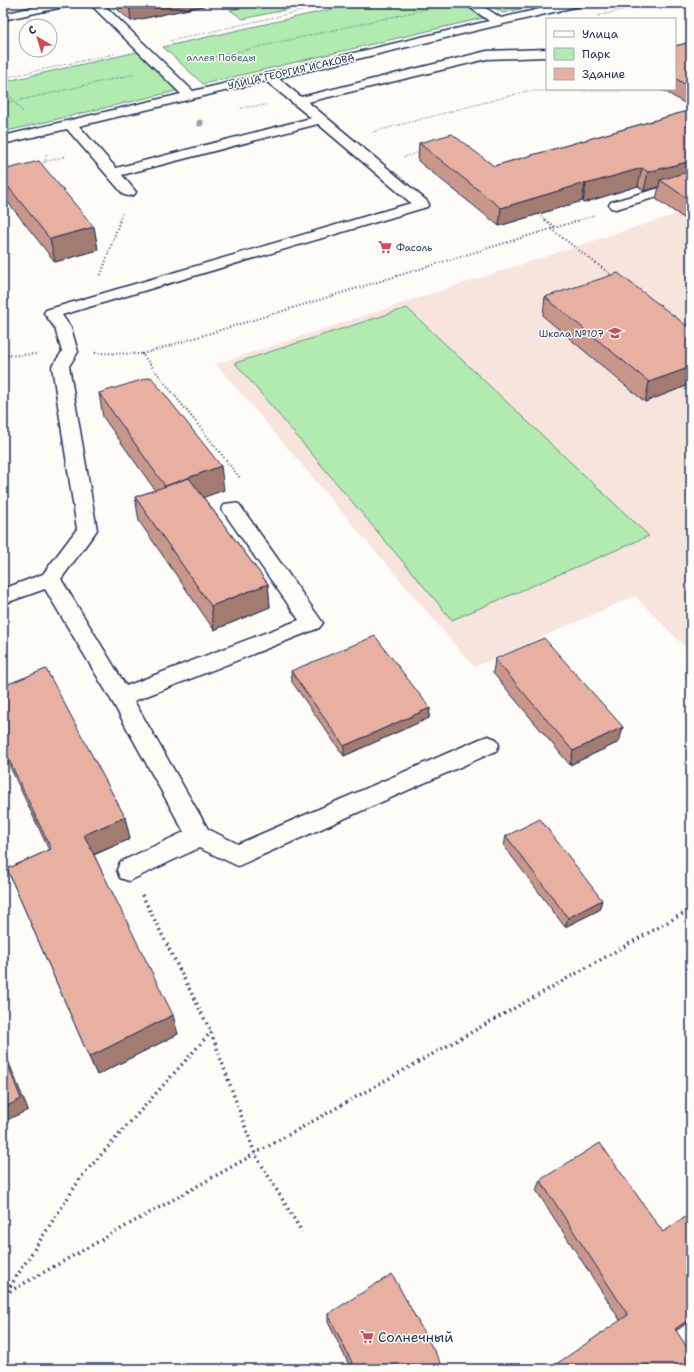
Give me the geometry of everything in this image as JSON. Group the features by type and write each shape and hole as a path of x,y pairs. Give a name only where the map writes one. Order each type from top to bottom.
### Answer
{"street":[{"path":"3,17 68,3"},
{"path":"95,3 190,95"},
{"path":"470,3 500,22"},
{"name":"УЛИЦА ГЕОРГИЯ ИСАКОВА","path":"3,140 579,3"},
{"path":"298,101 487,55 546,52"},
{"path":"3,597 50,580 87,530 60,366 70,352 64,328 52,313 422,204 343,140 268,76"},
{"path":"113,173 320,120"},
{"path":"70,124 129,192"},
{"path":"616,205 691,183"},
{"path":"122,697 312,622 232,509"},
{"path":"50,580 122,697 198,836 238,855 488,745"},
{"path":"129,870 198,836"}],"path":[{"path":"593,17 649,3"},
{"path":"681,3 691,8"},
{"path":"3,104 445,5"},
{"path":"343,140 528,91 667,91"},
{"path":"374,165 426,151"},
{"path":"92,301 129,192"},
{"path":"537,212 556,227"},
{"path":"70,352 142,354 597,214"},
{"path":"551,228 616,278"},
{"path":"142,354 240,478"},
{"path":"129,870 211,1032 255,1154 302,1232"},
{"path":"5,1294 691,909"},
{"path":"3,1301 5,1294 82,1176 211,1032"}],"shaded area":[{"path":"691,209 691,653 635,596 474,667 216,364"}],"green space":[{"path":"264,3 316,3 243,19 230,10"},
{"name":"аллея Победы","path":"359,3 463,3 487,17 203,84 163,47"},
{"path":"486,3 546,3 503,13"},
{"name":"аллея Победы","path":"137,52 180,90 3,132 3,82"},
{"path":"407,308 649,536 452,620 235,363"}],"building":[{"path":"127,3 139,3 129,5"},
{"path":"691,42 691,88 676,79 676,46"},
{"path":"691,110 691,161 648,172 642,168 501,208 419,143 452,134 494,166"},
{"path":"39,161 94,227 50,239 3,180 3,170"},
{"path":"691,171 691,201 660,180"},
{"path":"618,273 691,329 691,367 649,382 545,297"},
{"path":"151,377 221,466 165,486 99,393"},
{"path":"189,478 268,584 211,606 135,497"},
{"path":"375,636 430,708 344,746 291,671"},
{"path":"544,638 623,727 573,751 495,659"},
{"path":"46,669 125,817 84,835 173,1015 89,1057 7,869 51,849 3,747 3,686"},
{"path":"540,819 602,900 568,918 506,836"},
{"path":"3,1052 21,1099 3,1108"},
{"path":"600,1143 663,1232 691,1213 691,1318 675,1329 691,1353 691,1369 549,1369 628,1315 540,1180"},
{"path":"392,1274 444,1369 355,1369 328,1314"},
{"path":"175,1365 177,1369 169,1369"}],"place":[{"name":"Фасоль","path":"385,247"},
{"name":"Школа №107","path":"615,333"},
{"name":"Солнечный","path":"367,1337"}]}
